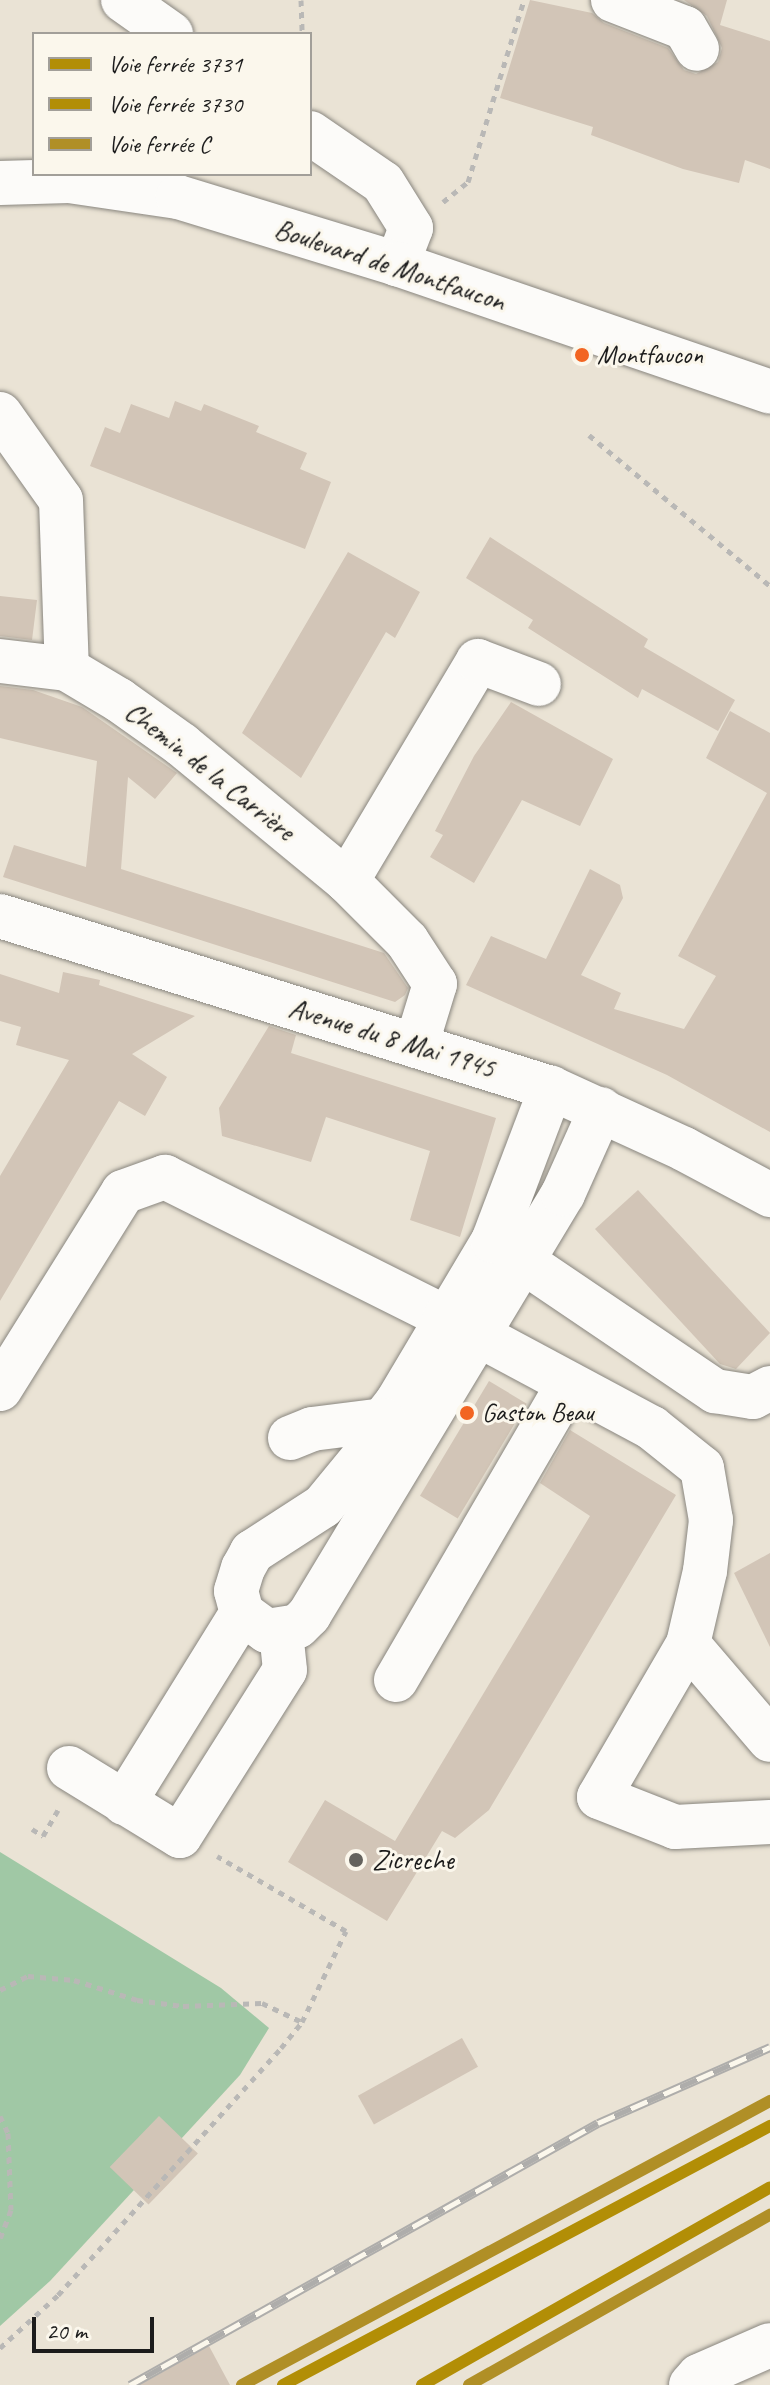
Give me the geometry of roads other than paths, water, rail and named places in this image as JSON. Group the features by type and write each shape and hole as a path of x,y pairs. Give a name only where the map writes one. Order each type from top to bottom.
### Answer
{"street":[{"path":"123,0 168,32"},
{"path":"613,0 685,28 697,49"},
{"path":"312,134 383,183 404,246"},
{"name":"Boulevard de Montfaucon","path":"0,183 69,181 178,197 404,246 770,392"},
{"path":"0,414 61,500 67,669"},
{"name":"Chemin de la Carrière","path":"0,661 67,669 182,745 347,881 407,941 435,984 416,1046"},
{"path":"347,881 478,661 539,684"},
{"name":"Avenue du 8 Mai 1945","path":"0,916 551,1088 601,1109 770,1195"},
{"path":"508,1250 551,1088"},
{"path":"461,1325 409,1456 309,1615 281,1631 267,1631 242,1613 236,1591 252,1552 323,1506 374,1444 383,1420 461,1325 508,1250 563,1194 601,1109"},
{"path":"0,1389 123,1192 165,1177 461,1325 567,1386 652,1428 702,1468 711,1520 688,1644 599,1797 675,1827 770,1822"},
{"path":"508,1250 715,1391 753,1397 770,1388"},
{"path":"396,1680 567,1386"},
{"path":"283,1433 318,1451 347,1442 383,1420"},
{"path":"124,1803 242,1613"},
{"path":"69,1768 180,1836 285,1670 281,1631"},
{"path":"688,1644 770,1740"},
{"path":"691,2385 699,2376 770,2345"}],"railway":[{"path":"130,2385 598,2123 770,2047"}],"rail line":[{"name":"C","path":"242,2385 770,2101"},
{"name":"3730","path":"283,2385 770,2126"},
{"name":"3731","path":"422,2385 770,2187"},
{"name":"C","path":"469,2385 770,2215"}],"place":[{"name":"Montfaucon","path":"582,355"},
{"name":"Gaston Beau","path":"467,1413"},
{"name":"Zicreche","path":"356,1860"}]}
